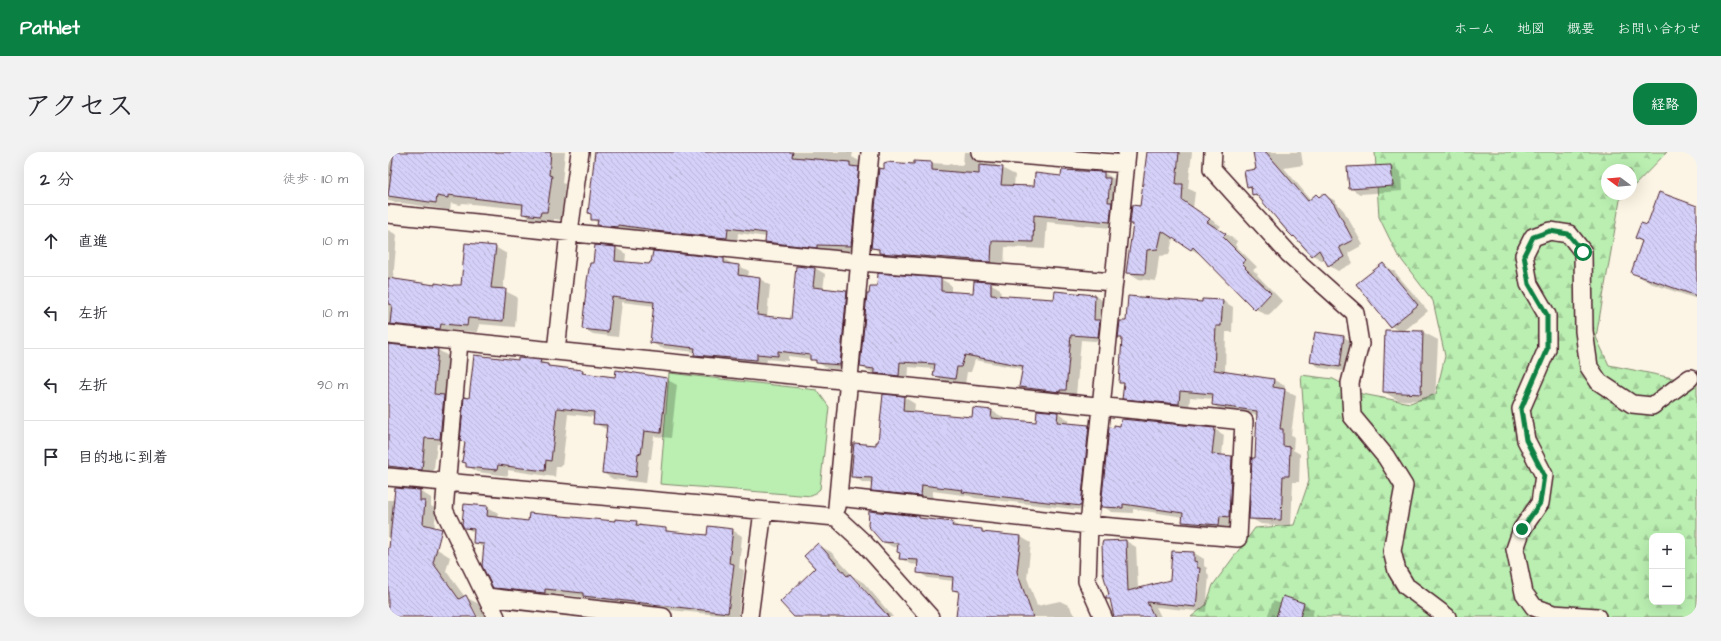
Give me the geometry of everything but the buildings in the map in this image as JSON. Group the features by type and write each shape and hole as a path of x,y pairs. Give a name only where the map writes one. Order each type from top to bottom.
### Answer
{"street":[{"path":"556,351 569,232 580,152"},
{"path":"836,517 870,152"},
{"path":"980,152 1126,158 1089,525 1087,581 1103,617"},
{"path":"1213,152 1212,169 1289,254 1355,313 1360,344 1350,383 1352,416 1386,457 1404,486 1392,551 1397,571 1406,586 1447,617"},
{"path":"388,214 860,262 1114,282"},
{"path":"1597,617 1553,614 1534,606 1524,593 1515,549 1522,529 1540,503 1544,475 1526,440 1521,409 1547,349 1547,315 1529,284 1524,255 1533,237 1550,231 1568,234 1583,252 1584,331 1589,367 1599,382 1632,404 1652,406 1690,378"},
{"path":"388,334 849,380 1101,408 1244,421 1238,538 1089,525 838,497"},
{"path":"459,342 444,510 496,617"},
{"path":"388,477 836,517 864,543 930,617"},
{"path":"749,617 763,510"},
{"path":"487,597 663,617"}],"green space":[{"path":"1375,152 1667,152 1637,183 1637,164 1601,164 1601,200 1620,200 1596,337 1609,365 1697,383 1697,617 1191,617 1206,605 1213,585 1255,528 1294,525 1309,481 1301,375 1333,379 1362,394 1410,403 1436,394 1445,356 1433,301 1397,254 1379,217"},
{"path":"669,373 817,390 829,407 820,489 812,496 660,484"}],"route":[{"path":"1522,529 1540,503 1544,475 1526,440 1521,409 1547,349 1547,315 1529,284 1524,255 1533,237 1550,231 1568,234 1583,252"}]}
